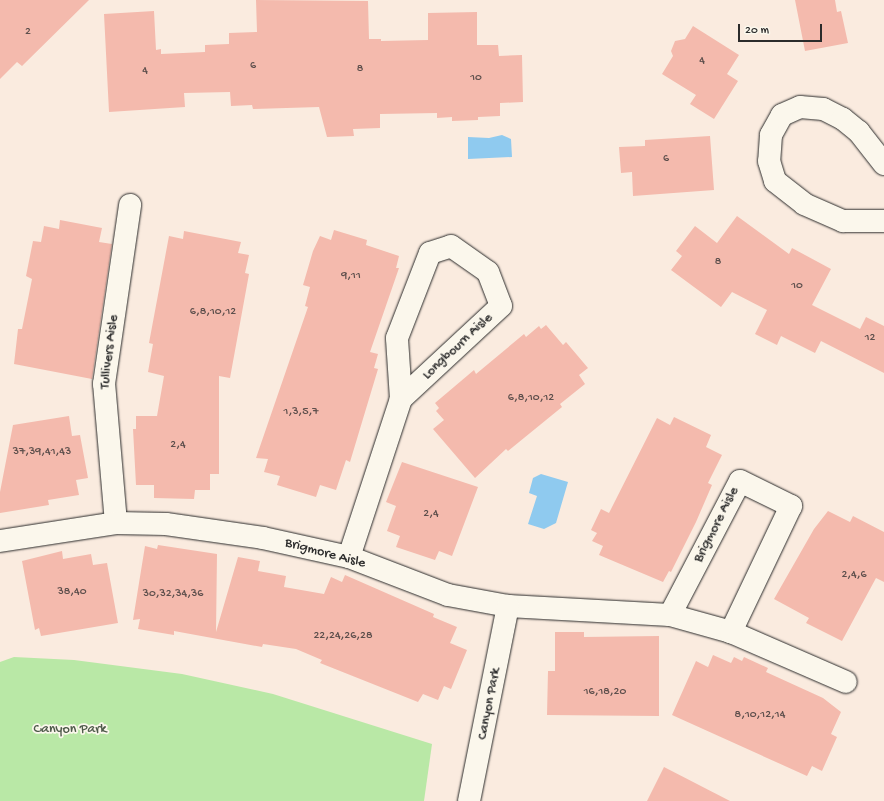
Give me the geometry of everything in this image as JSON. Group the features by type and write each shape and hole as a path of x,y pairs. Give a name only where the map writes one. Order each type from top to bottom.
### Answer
{"street":[{"path":"884,164 859,132 823,109 800,107 782,115 771,135 769,161 775,181 804,204 842,221 884,221"},
{"name":"Tullivers Aisle","path":"116,523 104,384 130,205"},
{"name":"Longbourn Aisle","path":"349,557 401,399 397,338 430,252 451,246 488,272 501,306 401,399"},
{"name":"Brigmore Aisle","path":"670,615 740,481 791,506 731,632"},
{"name":"Brigmore Aisle","path":"0,541 116,523 166,524 255,537 349,557 448,595 508,606 670,615 731,632 846,682"},
{"name":"Canyon Park","path":"469,801 508,606"}],"green space":[{"name":"Canyon Park","path":"14,657 74,660 182,674 273,694 432,744 424,801 0,801 0,662"}],"water":[{"path":"502,135 511,139 512,157 468,159 468,137 489,138"},
{"path":"541,474 568,482 556,523 544,529 528,524 537,496 529,493 533,478"}],"building":[{"path":"0,0 89,0 22,66 17,62 0,79"},
{"path":"256,0 368,1 369,39 381,39 381,41 428,40 428,13 477,12 477,45 498,45 499,56 522,55 523,102 500,103 500,116 478,117 478,120 452,121 452,117 437,118 437,113 380,114 380,128 353,129 354,136 327,137 319,107 253,109 252,105 231,106 230,92 184,93 185,107 109,112 104,14 154,11 156,50 161,49 161,54 205,52 205,45 229,44 229,33 257,32"},
{"path":"795,0 835,0 837,12 841,11 848,43 805,51"},
{"path":"693,26 739,55 727,74 738,81 714,119 690,104 696,95 662,74 673,56 671,51 675,41 685,39"},
{"path":"710,136 714,190 633,196 632,172 621,173 619,147 645,146 645,140"},
{"path":"737,216 789,254 792,248 831,269 812,305 860,329 866,317 884,326 884,373 821,341 815,353 781,336 777,345 755,334 767,310 732,292 721,307 671,270 682,256 676,251 695,226 717,243"},
{"path":"60,220 102,228 99,242 112,244 92,379 14,364 18,329 22,329 32,279 26,276 33,241 41,242 44,226 59,229"},
{"path":"334,230 367,240 366,245 399,256 396,268 399,268 370,352 378,354 374,368 378,369 350,462 346,460 336,490 320,485 316,497 277,485 280,476 264,472 268,459 256,458 308,307 305,306 310,287 303,285 313,251 320,236 331,240"},
{"path":"184,231 241,242 238,253 249,255 245,273 249,274 230,378 219,376 219,474 210,474 210,490 195,490 194,499 154,498 154,485 136,485 133,429 136,429 136,416 157,416 164,376 148,372 153,344 149,343 169,236 183,239"},
{"path":"546,325 563,345 566,342 588,368 579,375 585,384 560,404 562,407 508,451 506,449 475,478 433,429 444,420 436,411 439,408 435,403 474,370 476,374 524,334 526,337 539,326 541,329"},
{"path":"69,416 72,436 80,435 88,478 76,480 79,495 48,500 49,505 0,513 0,492 13,425"},
{"path":"674,417 711,435 706,447 722,455 708,483 712,485 696,522 671,572 669,571 663,582 599,555 603,546 592,541 597,533 591,530 601,509 609,513 657,418 670,425"},
{"path":"402,462 478,487 452,556 439,551 435,560 396,547 400,536 387,531 396,506 386,502"},
{"path":"828,511 850,522 853,516 884,532 884,582 876,578 842,641 806,623 809,618 774,599 814,529"},
{"path":"158,545 217,554 216,632 238,557 260,561 258,571 286,576 284,587 324,594 331,577 342,582 345,575 434,614 433,617 457,627 450,643 467,650 451,689 444,686 438,700 423,694 418,702 320,663 322,660 296,649 263,644 262,647 174,631 174,635 138,629 140,619 133,620 145,546 157,549"},
{"path":"62,551 63,559 91,554 93,565 107,563 118,623 41,636 39,628 35,630 22,561"},
{"path":"555,632 584,632 584,637 659,636 659,716 547,715 548,671 555,671"},
{"path":"713,655 731,663 734,657 742,661 744,657 768,668 766,672 823,698 841,712 831,734 837,737 822,771 812,766 807,776 672,715 696,661 708,667"},
{"path":"664,767 730,801 647,801"}]}
